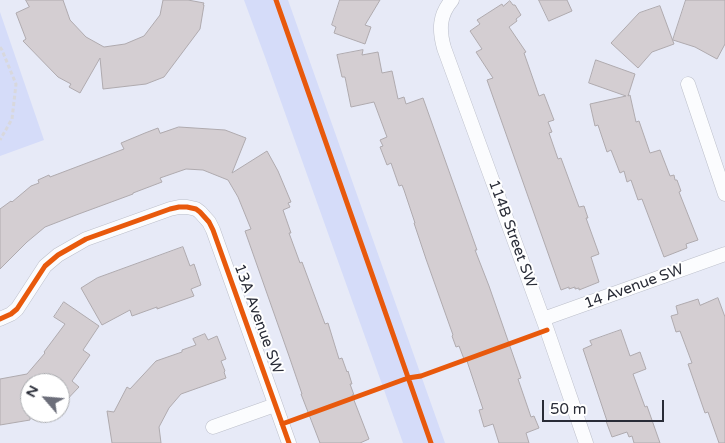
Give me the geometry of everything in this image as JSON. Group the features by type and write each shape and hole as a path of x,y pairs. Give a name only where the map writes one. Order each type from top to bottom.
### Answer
{"street":[{"name":"114B Street SW","path":"452,0 446,8 440,25 441,37 586,443"},
{"path":"688,84 725,194"},
{"name":"13A Avenue SW","path":"0,318 11,314 17,309 45,266 72,246 86,239 170,209 187,207 196,209 204,215 213,230 289,443"},
{"name":"14 Avenue SW","path":"543,319 725,254"},
{"path":"213,427 275,405"}],"path":[{"path":"0,140 12,120 16,84 1,49"}],"shaded area":[{"path":"244,0 288,0 445,443 403,443"},
{"path":"0,12 44,140 0,156"}],"building":[{"path":"26,0 63,0 70,20 86,37 104,47 125,44 144,36 160,15 163,0 188,0 204,3 204,5 200,29 164,77 146,84 103,89 100,58 80,93 69,87 71,84 58,77 23,41 26,39 16,13 29,7"},
{"path":"340,0 380,0 365,25 371,27 365,44 334,33 336,27 332,25"},
{"path":"539,0 567,0 572,11 549,21"},
{"path":"686,0 725,0 725,44 717,59 695,47 673,40"},
{"path":"510,1 521,15 509,27 526,52 524,53 539,96 544,94 554,120 548,122 552,132 549,133 558,159 561,158 579,207 584,206 588,218 586,218 599,254 591,257 599,282 579,290 579,288 575,289 575,287 569,289 569,287 561,290 487,80 493,78 476,52 482,49 470,31 480,24 477,20"},
{"path":"660,6 674,44 652,52 638,68 611,43 639,13"},
{"path":"363,50 362,55 378,52 382,73 392,71 398,99 404,97 406,104 423,98 521,378 518,379 531,417 534,416 539,428 526,433 529,443 499,443 493,424 484,427 479,410 483,409 466,358 464,359 459,346 456,347 404,190 402,185 399,186 391,163 387,165 380,147 383,146 380,140 387,137 374,102 351,107 345,77 342,77 337,55"},
{"path":"596,60 635,74 628,96 630,95 636,122 639,121 650,153 660,150 670,176 674,175 675,180 677,180 681,191 679,192 698,240 686,244 687,248 664,257 642,199 638,200 631,180 627,182 624,171 620,173 611,150 607,152 598,125 595,126 590,104 626,96 589,83"},
{"path":"179,127 225,130 246,138 232,173 267,151 291,202 288,203 290,207 283,210 291,233 289,233 325,324 328,323 339,359 342,358 348,371 354,395 352,395 369,439 360,443 320,443 301,394 245,231 251,229 238,197 228,180 203,170 186,169 160,178 162,182 45,227 0,269 0,209 12,202 31,186 39,183 38,180 124,149 121,143 158,128 160,133"},
{"path":"183,247 190,266 194,264 201,285 191,289 194,296 132,316 130,310 102,325 81,288 97,278"},
{"path":"718,298 725,317 725,443 719,443 708,412 705,413 688,364 692,363 680,331 676,332 671,316 678,314 676,306 698,299 700,305"},
{"path":"64,302 99,326 83,350 90,355 72,381 79,387 70,396 70,373 28,373 45,353 65,324 54,317"},
{"path":"621,330 630,356 640,352 646,369 633,374 660,443 634,443 632,436 629,437 627,432 612,437 606,421 583,349 592,345 590,341"},
{"path":"205,334 208,340 217,336 226,359 221,361 226,378 181,394 169,408 159,427 161,443 112,443 107,411 114,412 127,387 130,389 156,361 196,345 193,339"},
{"path":"20,375 20,422 0,425 0,379"}],"cycle path":[{"path":"276,0 431,443"},
{"path":"0,319 17,309 45,266 58,255 86,239 170,209 179,207 196,209 209,222 213,230 289,443"},
{"path":"282,424 547,330"}]}
